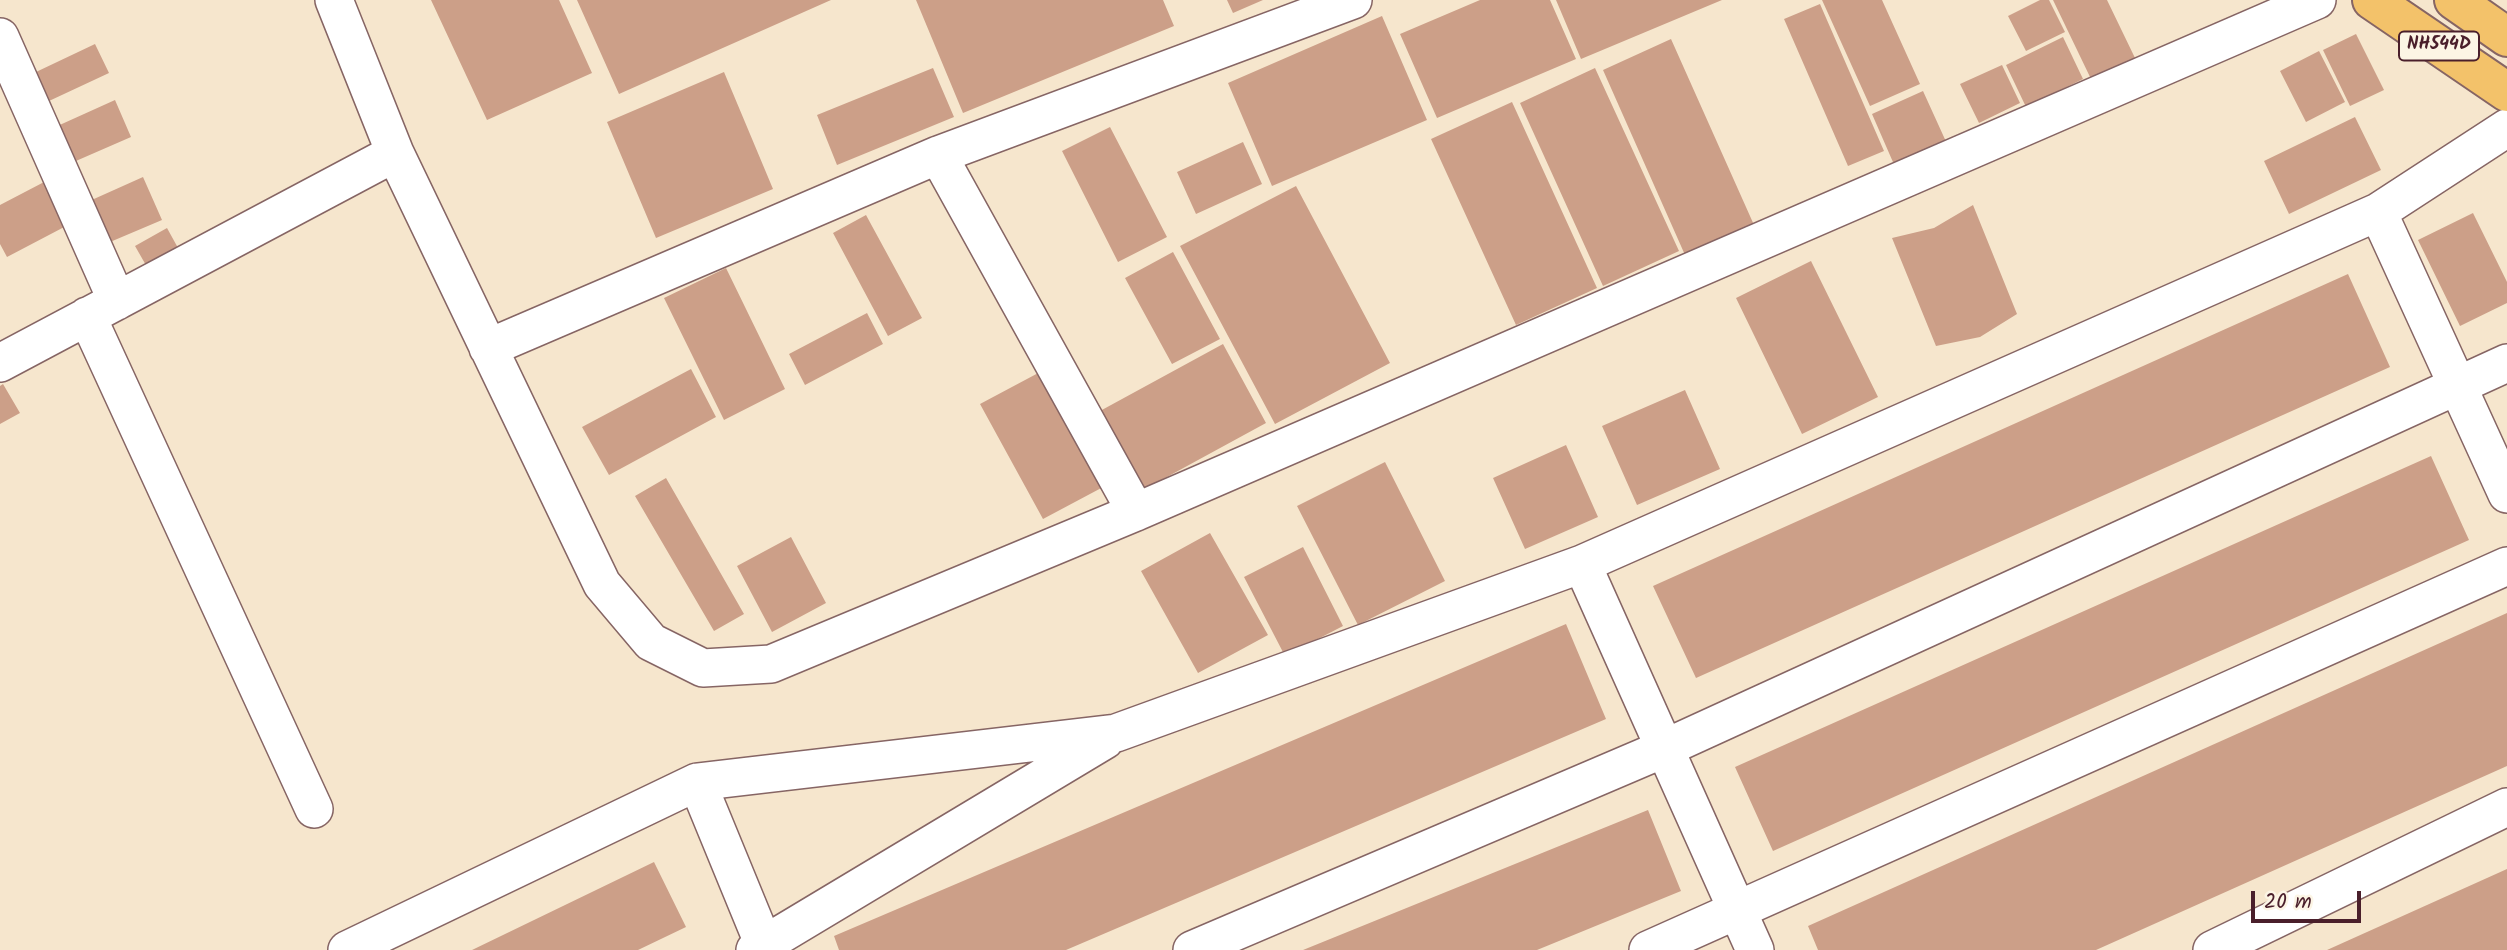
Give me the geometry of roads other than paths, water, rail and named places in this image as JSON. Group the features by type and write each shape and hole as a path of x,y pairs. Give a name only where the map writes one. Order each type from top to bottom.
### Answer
{"highway":[{"name":"NH544D","path":"2372,0 2507,92"},
{"name":"NH544D","path":"2454,0 2507,37"}],"street":[{"path":"334,0 395,153 602,584 651,642 703,668 771,664 1136,512 2317,0"},
{"path":"488,348 938,155 1353,0"},
{"path":"0,37 102,309 314,809"},
{"path":"697,782 761,949 1116,733 1582,564 2378,212 2507,128"},
{"path":"0,363 395,153"},
{"path":"938,155 1136,512"},
{"path":"2378,212 2507,494"},
{"path":"1192,950 1663,748 2507,363"},
{"path":"1582,564 1755,950"},
{"path":"1648,950 2507,566"},
{"path":"347,950 697,782 1116,733"},
{"path":"2212,950 2507,807"}]}
